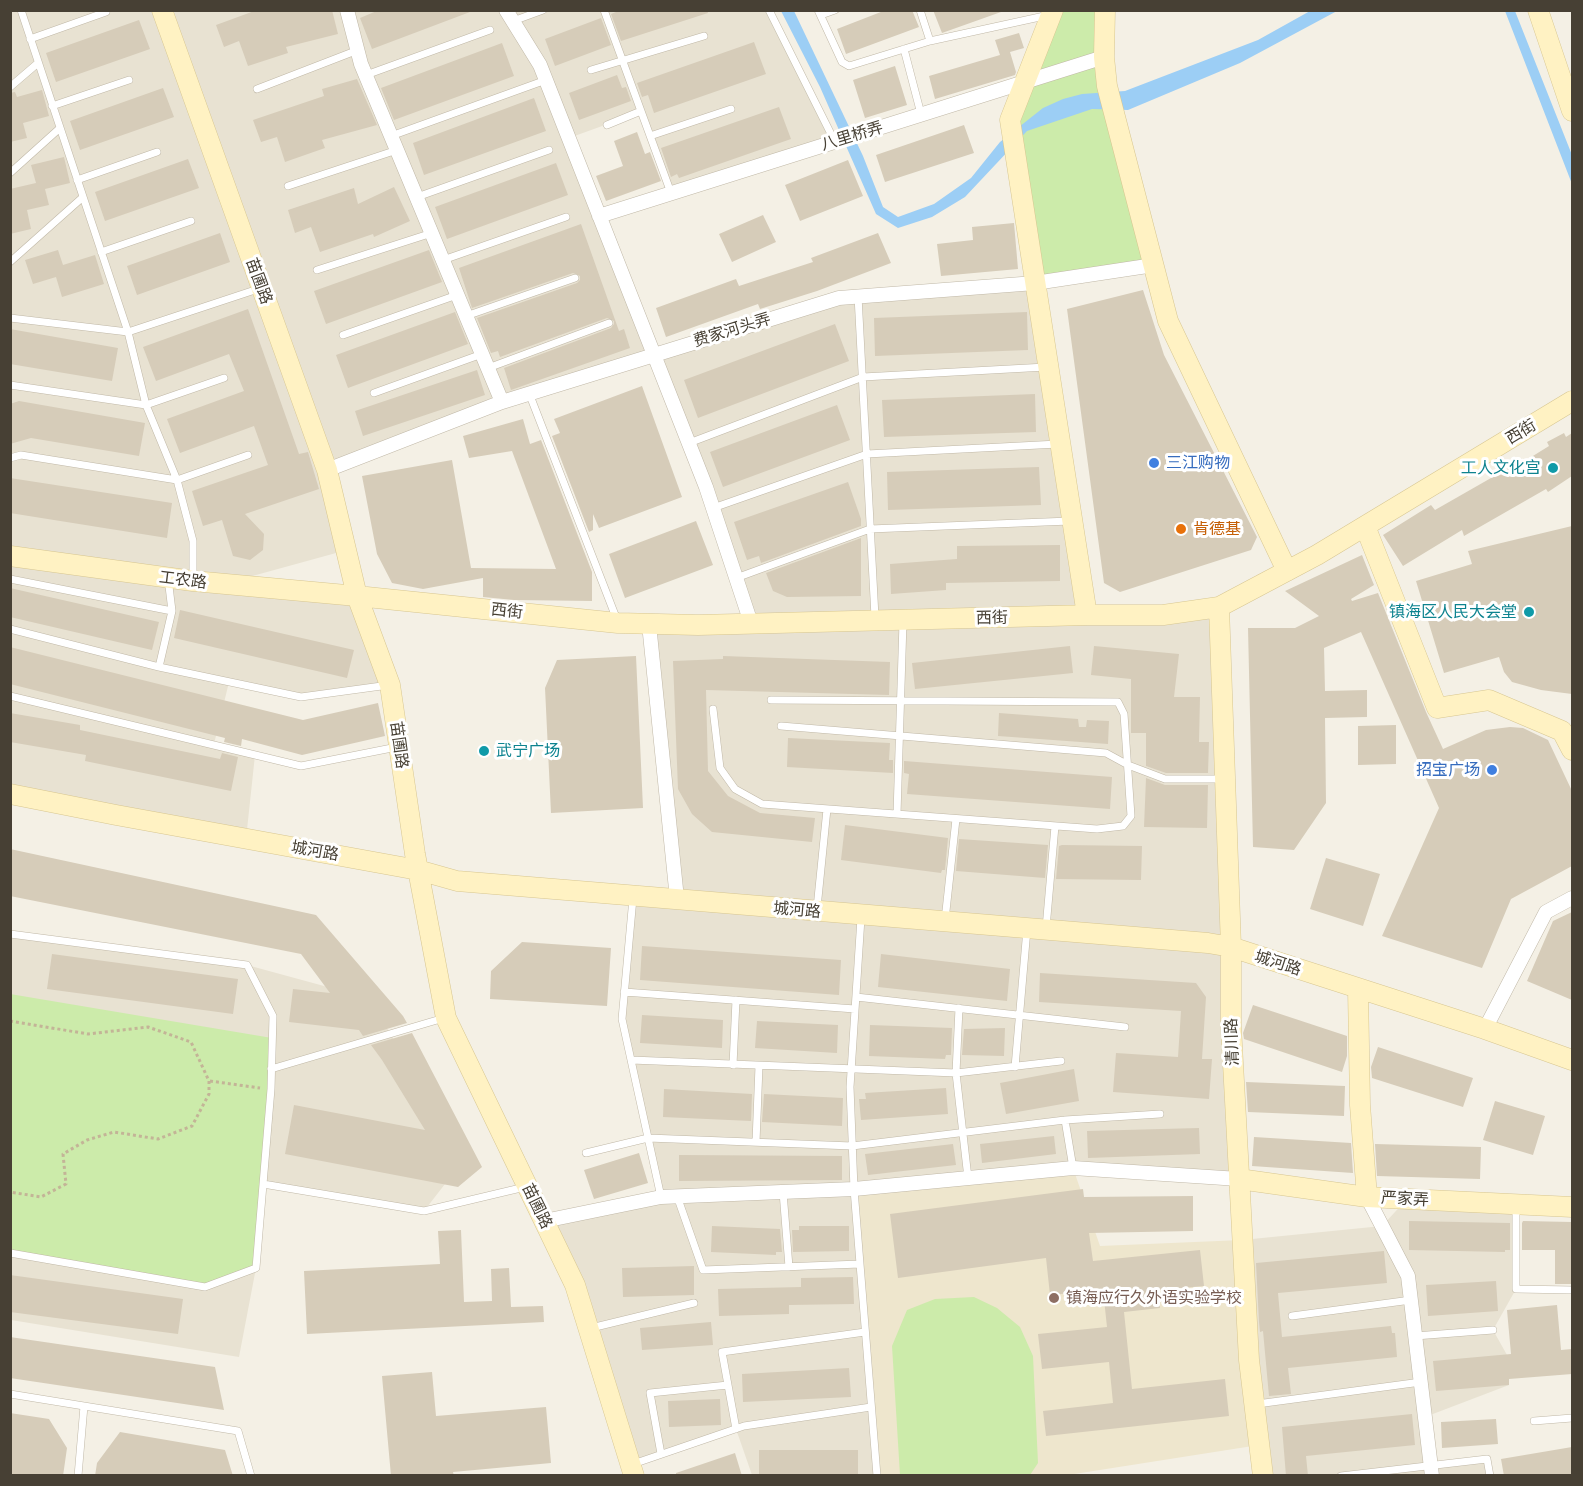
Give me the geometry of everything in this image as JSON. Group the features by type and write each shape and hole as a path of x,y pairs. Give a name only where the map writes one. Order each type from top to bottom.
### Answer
{"street":[{"name":"苗圃路","path":"162,10 327,470 357,596 390,685 418,870 446,1018 574,1285 633,1470"},
{"path":"347,10 366,75 502,402"},
{"path":"1105,10 1104,57 1107,86 1168,321 1287,571"},
{"path":"1538,10 1572,111"},
{"path":"1052,13 1010,120 1087,615"},
{"path":"510,16 540,65 546,80 689,443 751,623"},
{"name":"八里桥弄","path":"599,216 1104,57"},
{"name":"费家河头弄","path":"327,470 502,402 839,298 1035,283 1154,265"},
{"name":"西街","path":"357,596 618,623 650,624 1163,615 1219,607 1365,526 1572,401"},
{"path":"1365,526 1437,708 1489,700 1567,729 1572,750"},
{"name":"工农路","path":"10,556 193,582 357,596"},
{"name":"清川路","path":"1219,607 1231,947 1231,1026 1248,1360 1263,1476"},
{"path":"650,624 677,899"},
{"name":"城河路","path":"10,794 418,870 457,881 1208,943 1231,947 1485,1029 1572,1060"},
{"path":"1485,1029 1546,912 1572,898"},
{"path":"1358,989 1360,1105 1367,1197 1408,1276 1432,1471"},
{"path":"543,1221 661,1197 854,1189 1073,1168 1239,1179"},
{"name":"严家弄","path":"1239,1179 1367,1197 1572,1207"}],"lane":[{"path":"21,10 128,332 146,405 177,480 192,541 193,582"},
{"path":"510,16 543,10"},
{"path":"604,10 671,193"},
{"path":"769,10 834,142"},
{"path":"835,10 819,13 842,62 849,66 930,41 1052,13"},
{"path":"920,10 930,41"},
{"path":"30,39 106,12"},
{"path":"366,75 490,30"},
{"path":"591,70 704,36"},
{"path":"904,49 921,114"},
{"path":"257,89 358,50"},
{"path":"10,87 38,63"},
{"path":"52,106 129,80"},
{"path":"391,136 546,80"},
{"path":"650,136 731,110"},
{"path":"607,125 641,111"},
{"path":"10,173 60,128"},
{"path":"288,186 397,150"},
{"path":"417,197 549,150"},
{"path":"77,180 157,152"},
{"path":"10,262 83,197"},
{"path":"443,260 566,217"},
{"path":"101,252 191,220"},
{"path":"317,270 432,233"},
{"path":"466,316 575,278"},
{"path":"10,318 128,332 261,288"},
{"path":"343,334 458,295"},
{"path":"858,296 875,621"},
{"path":"488,368 609,323"},
{"path":"374,393 482,354"},
{"path":"689,443 862,377 1048,367"},
{"path":"10,385 146,405 224,378"},
{"path":"529,393 618,623"},
{"path":"713,508 867,454 1060,444"},
{"path":"10,458 21,455 177,480 248,455"},
{"path":"736,578 870,529 1072,521"},
{"path":"159,667 172,611 167,578"},
{"path":"10,579 172,611"},
{"path":"897,814 903,620"},
{"path":"10,629 159,667 301,697 390,685"},
{"path":"10,696 301,766 399,746"},
{"path":"713,709 720,768 735,789 762,804 1097,829 1124,826 1131,816 1125,714 1118,702 771,700"},
{"path":"781,726 1106,753 1128,765 1165,779 1225,779"},
{"path":"817,911 827,809"},
{"path":"945,922 956,819"},
{"path":"1015,1067 1019,1015 1055,826"},
{"path":"633,896 622,1019 661,1197"},
{"path":"861,915 851,1071 852,1146 877,1476"},
{"path":"10,934 247,965 273,1016 271,1089 255,1268 205,1287 10,1253"},
{"path":"624,992 855,1009"},
{"path":"856,997 1125,1027"},
{"path":"733,1065 736,1000"},
{"path":"959,1008 956,1073 968,1178"},
{"path":"271,1069 446,1018"},
{"path":"631,1060 851,1071 956,1073 1062,1062"},
{"path":"756,1142 759,1066"},
{"path":"586,1153 648,1138 852,1146 1065,1120 1160,1114"},
{"path":"1065,1120 1073,1168"},
{"path":"263,1184 424,1211 527,1187"},
{"path":"783,1192 789,1267"},
{"path":"677,1196 703,1270 860,1264"},
{"path":"1516,1204 1516,1289 1572,1290"},
{"path":"1292,1316 1411,1300"},
{"path":"588,1328 694,1303"},
{"path":"1415,1336 1493,1330"},
{"path":"736,1429 722,1352 865,1332"},
{"path":"1254,1404 1421,1382"},
{"path":"661,1454 650,1392 728,1385"},
{"path":"10,1394 238,1431 250,1476"},
{"path":"78,1476 84,1406"},
{"path":"633,1470 661,1454 744,1426 871,1407"},
{"path":"1534,1421 1572,1418"},
{"path":"1341,1476 1432,1471 1487,1459 1490,1476"}],"path":[{"path":"10,1021 88,1034 148,1027 191,1042 209,1081 209,1094 192,1126 158,1139 114,1132 87,1140 63,1154 66,1184 41,1197 10,1192"},
{"path":"209,1081 271,1089"}],"shaded area":[{"path":"10,11 769,11 835,142 671,193 641,112 569,138 654,354 327,470 347,550 227,583 357,596 390,685 301,697 229,682 214,744 255,755 246,839 11,793"},
{"path":"1035,283 1087,615 1219,607 1239,1179 1073,1168 877,1475 752,1475 736,1429 631,1465 544,1221 661,1196 622,1019 633,896 676,899 649,624 751,623 654,354 839,298"},
{"path":"10,934 247,965 368,998 454,1135 445,1184 424,1211 263,1184 256,1268 239,1357 11,1320"},
{"name":"镇海应行久外语实验学校","path":"1073,1168 1100,1246 1242,1240 1259,1445 1068,1475 877,1475 854,1189"},
{"path":"1407,1199 1516,1204 1516,1289 1493,1330 1507,1355 1509,1385 1425,1417 1431,1466 1487,1459 1490,1475 1263,1475 1242,1240 1382,1226"}],"green space":[{"path":"1057,11 1105,11 1104,57 1154,265 1035,283 1010,120"},
{"path":"10,994 272,1038 256,1268 205,1287 11,1253"},
{"path":"974,1297 997,1308 1020,1327 1033,1356 1038,1463 1030,1475 900,1475 892,1346 907,1310 935,1299"}],"water":[{"path":"781,11 794,11 863,156 883,207 898,217 934,204 971,178 1000,142 1043,108 1082,94 1125,91 1258,40 1310,11 1337,11 1240,63 1128,110 1092,109 1027,131 965,197 932,217 898,228 876,214 820,87"},
{"path":"1505,11 1515,11 1572,155 1572,184"}],"building":[{"path":"257,10 332,10 338,34 286,47 288,53 248,66 239,41 224,47 216,25"},
{"path":"379,10 470,10 470,12 372,49 360,18"},
{"path":"621,10 707,10 708,13 621,41 611,14"},
{"path":"886,10 912,10 919,27 846,54 837,29"},
{"path":"933,10 1001,10 1001,12 942,33"},
{"path":"601,18 611,45 555,66 545,39"},
{"path":"139,20 150,49 56,82 46,53"},
{"path":"1019,33 1024,48 1010,52 1015,75 935,99 929,76 1000,55 995,40"},
{"path":"754,42 766,74 654,113 648,95 642,97 637,83"},
{"path":"502,43 514,76 394,120 381,88"},
{"path":"895,66 907,105 865,118 853,80"},
{"path":"617,75 622,88 626,87 631,101 579,120 569,93"},
{"path":"357,79 377,125 322,140 325,148 285,162 277,137 261,142 253,120 324,96 322,89"},
{"path":"163,88 174,117 80,150 70,121"},
{"path":"42,90 49,116 23,123 27,138 10,142 10,93 15,92 17,97"},
{"path":"534,98 546,131 424,175 413,143"},
{"path":"779,107 791,139 679,178 677,174 671,177 661,148"},
{"path":"964,125 974,153 885,182 876,155"},
{"path":"637,132 645,154 650,152 661,181 606,201 596,176 623,166 614,141"},
{"path":"64,157 70,183 45,189 49,205 27,210 31,229 10,234 10,189 36,183 31,165"},
{"path":"188,159 199,188 105,221 95,192"},
{"path":"848,160 863,196 800,221 785,185"},
{"path":"556,163 568,195 447,239 435,207"},
{"path":"394,187 410,221 374,237 373,234 320,252 311,227 295,233 288,210 354,188 358,204"},
{"path":"763,215 776,242 732,262 719,234"},
{"path":"1014,223 1018,269 941,276 937,244 973,240 972,227"},
{"path":"581,224 619,331 624,329 630,348 511,390 504,368 611,328 614,321 607,318 500,357 498,351 491,353 477,318 577,283 580,276 573,273 472,308 459,268"},
{"path":"220,233 230,262 137,295 127,266"},
{"path":"878,233 891,263 817,291 760,309 758,304 666,337 656,308 736,279 739,286 813,262 811,258"},
{"path":"58,250 63,265 95,255 104,284 62,297 56,277 33,284 25,260"},
{"path":"429,250 442,282 326,324 314,291"},
{"name":"三江购物","path":"1143,290 1164,355 1257,537 1251,550 1120,592 1104,583 1067,309"},
{"path":"248,309 299,454 308,452 319,489 245,514 264,534 263,550 250,560 233,556 222,520 203,526 192,491 268,465 254,426 180,453 167,419 244,391 229,354 156,381 143,347"},
{"path":"455,312 468,344 348,388 336,355"},
{"path":"1027,312 1028,350 875,356 874,318"},
{"path":"835,324 849,361 698,418 684,380"},
{"path":"10,329 118,348 112,381 10,364"},
{"path":"477,370 485,395 363,436 355,411"},
{"path":"642,386 682,497 599,528 593,514 593,530 589,532 552,436 560,433 554,419"},
{"path":"1035,394 1036,432 884,437 882,400"},
{"path":"19,401 145,423 139,456 31,438 10,444 10,404"},
{"path":"837,405 850,440 723,487 710,452"},
{"path":"523,419 530,444 541,440 592,572 592,601 514,600 483,597 483,578 423,589 392,583 377,554 362,476 452,460 471,568 556,569 512,451 469,458 463,436"},
{"path":"1564,433 1566,437 1572,433 1572,476 1548,492 1546,489 1464,536 1462,530 1403,566 1383,535 1431,505 1435,510 1519,462 1520,464 1549,446 1547,442"},
{"path":"1039,467 1041,505 888,510 887,472"},
{"path":"10,478 172,503 167,538 10,513"},
{"path":"848,482 861,519 861,526 761,563 759,556 747,560 734,522"},
{"path":"696,521 713,565 625,598 609,554"},
{"name":"镇海区人民大会堂","path":"1572,526 1572,694 1541,690 1512,682 1504,672 1499,657 1444,673 1416,581 1472,564 1468,551"},
{"path":"861,538 861,596 787,597 773,591 766,573"},
{"path":"1060,545 1060,581 946,583 946,590 891,594 890,564 957,559 957,546"},
{"name":"招宝广场","path":"1362,555 1374,585 1351,599 1352,601 1378,593 1443,749 1486,730 1523,728 1548,740 1572,791 1572,866 1511,899 1482,968 1382,936 1439,808 1361,632 1324,648 1325,691 1367,690 1367,717 1325,718 1326,803 1294,850 1253,847 1248,628 1295,628 1319,616 1285,591"},
{"path":"10,588 159,622 152,650 10,617"},
{"path":"180,610 354,650 347,678 174,638"},
{"path":"1070,646 1073,673 915,689 912,663"},
{"path":"1094,646 1179,654 1174,697 1200,697 1199,742 1209,742 1208,773 1166,773 1146,766 1146,733 1131,733 1131,679 1091,675"},
{"path":"10,647 303,720 378,703 385,736 302,755 242,739 241,746 224,742 225,738 10,684"},
{"path":"636,656 643,808 551,813 545,688 557,660"},
{"path":"723,656 890,662 889,695 706,690 708,771 728,796 760,813 815,818 812,842 712,832 692,814 678,789 673,661 723,659"},
{"path":"10,713 80,725 80,730 220,759 222,753 238,757 231,791 85,761 86,755 10,742"},
{"path":"999,713 1078,719 1079,727 1086,727 1087,720 1109,721 1108,744 998,736"},
{"path":"1396,725 1396,764 1358,765 1358,726"},
{"path":"788,738 890,743 889,760 893,760 893,773 787,767"},
{"path":"904,761 1112,777 1110,809 907,794 909,774 904,773"},
{"path":"1146,778 1165,785 1208,785 1207,828 1144,827"},
{"path":"845,825 948,838 945,870 941,873 841,860"},
{"path":"959,839 1048,845 1045,878 956,871"},
{"path":"1059,846 1142,846 1141,880 1056,879"},
{"path":"10,849 316,915 407,1023 363,1036 359,1030 289,1022 293,989 330,993 301,954 10,896"},
{"path":"1326,858 1380,874 1363,926 1310,909"},
{"path":"1572,912 1572,1000 1527,981 1553,921"},
{"path":"522,942 611,948 607,1006 490,999 491,971"},
{"path":"642,946 841,960 839,995 640,980"},
{"path":"52,954 238,979 233,1014 47,989"},
{"path":"881,954 1010,969 1007,1001 878,987"},
{"path":"1040,973 1196,983 1206,997 1202,1059 1212,1059 1209,1099 1113,1092 1116,1053 1178,1057 1181,1011 1039,1002"},
{"path":"1253,1005 1347,1036 1347,1056 1342,1072 1244,1039 1243,1033"},
{"path":"642,1015 723,1020 722,1048 640,1043"},
{"path":"757,1021 838,1025 837,1053 755,1048"},
{"path":"870,1025 952,1028 951,1055 946,1055 945,1059 869,1056"},
{"path":"1005,1028 1004,1056 962,1055 964,1029"},
{"path":"412,1033 482,1167 458,1187 285,1154 294,1105 425,1130 371,1045"},
{"path":"1378,1047 1473,1078 1463,1107 1372,1078 1371,1067"},
{"path":"1074,1069 1079,1101 1006,1114 1000,1083"},
{"path":"1246,1082 1345,1086 1344,1116 1248,1112"},
{"path":"946,1088 948,1114 861,1120 859,1099 866,1099 865,1093"},
{"path":"664,1089 752,1094 751,1121 663,1117"},
{"path":"764,1094 843,1098 842,1126 762,1122"},
{"path":"1495,1101 1545,1116 1533,1155 1483,1140"},
{"path":"1199,1128 1200,1154 1088,1158 1087,1131"},
{"path":"1054,1136 1056,1154 982,1163 980,1144"},
{"path":"1254,1137 1351,1143 1353,1173 1252,1166"},
{"path":"953,1144 956,1165 868,1175 865,1154"},
{"path":"1375,1144 1481,1147 1480,1179 1377,1176"},
{"path":"639,1153 648,1183 594,1199 584,1170"},
{"path":"679,1155 842,1156 842,1180 679,1181"},
{"path":"1083,1189 1084,1197 1193,1196 1193,1231 1089,1233 1093,1261 1200,1250 1204,1286 1158,1290 1160,1308 1124,1312 1132,1389 1225,1379 1229,1416 1046,1436 1043,1411 1113,1403 1109,1362 1042,1369 1038,1334 1107,1327 1103,1290 1050,1295 1046,1258 898,1278 890,1214"},
{"path":"1409,1221 1510,1223 1510,1250 1505,1250 1505,1252 1409,1250"},
{"path":"1523,1221 1572,1222 1572,1284 1555,1284 1555,1250 1522,1250"},
{"path":"712,1226 780,1229 782,1252 776,1252 776,1255 711,1252"},
{"path":"799,1226 849,1226 849,1251 793,1252 792,1230 799,1230"},
{"path":"461,1230 464,1302 492,1301 491,1269 509,1268 511,1307 543,1306 544,1322 307,1334 304,1271 440,1264 438,1231"},
{"path":"1384,1251 1387,1283 1278,1293 1282,1337 1391,1326 1392,1333 1395,1333 1397,1357 1288,1368 1291,1394 1269,1396 1263,1331 1260,1332 1259,1322 1256,1263"},
{"path":"694,1266 694,1295 623,1297 622,1268"},
{"path":"10,1275 183,1299 178,1334 10,1312"},
{"path":"853,1277 854,1304 789,1305 789,1314 719,1316 718,1289 801,1287 801,1278"},
{"path":"1496,1281 1498,1311 1428,1316 1426,1285"},
{"path":"1557,1305 1561,1350 1572,1349 1572,1374 1509,1379 1509,1385 1436,1391 1433,1361 1511,1354 1507,1310"},
{"path":"711,1322 713,1345 642,1350 640,1328"},
{"path":"10,1337 215,1367 224,1410 10,1378"},
{"path":"849,1368 851,1397 743,1402 742,1374"},
{"path":"432,1372 436,1416 546,1407 551,1463 453,1472 454,1476 391,1476 382,1376"},
{"path":"720,1399 721,1425 669,1427 668,1401"},
{"path":"10,1413 49,1419 67,1448 63,1476 10,1476"},
{"path":"1412,1414 1415,1445 1306,1456 1308,1476 1286,1476 1282,1427"},
{"path":"1496,1419 1498,1444 1442,1448 1441,1422"},
{"path":"120,1432 225,1450 233,1476 95,1476 97,1463"},
{"path":"1572,1447 1572,1476 1504,1476 1501,1459"},
{"path":"759,1450 858,1450 858,1476 759,1476"},
{"path":"735,1453 742,1476 676,1476 676,1473"}],"place":[{"name":"三江购物","path":"1154,463"},
{"name":"工人文化宫","path":"1553,468"},
{"name":"肯德基","path":"1181,529"},
{"name":"镇海区人民大会堂","path":"1529,612"},
{"name":"武宁广场","path":"484,751"},
{"name":"招宝广场","path":"1492,770"},
{"name":"镇海应行久外语实验学校","path":"1054,1298"}]}
